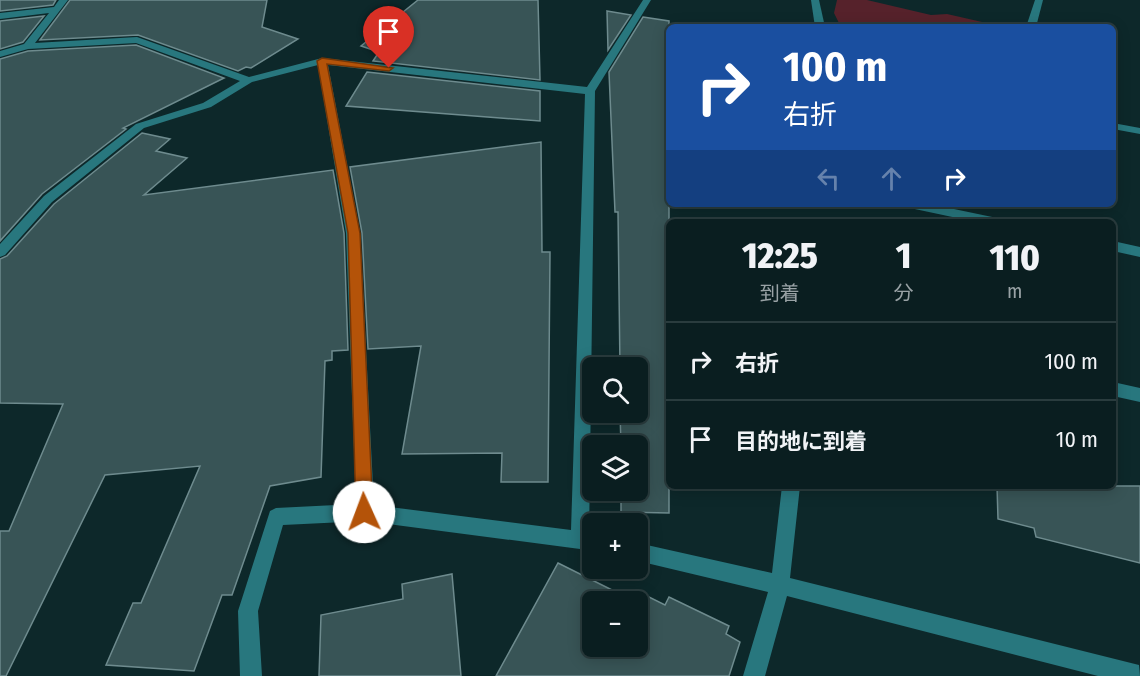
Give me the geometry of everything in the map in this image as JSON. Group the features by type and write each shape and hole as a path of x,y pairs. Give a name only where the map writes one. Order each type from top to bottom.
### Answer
{"street":[{"path":"27,46 64,0"},
{"path":"586,513 590,91 647,0"},
{"path":"815,0 819,24"},
{"path":"1032,24 1040,0"},
{"path":"0,16 57,9"},
{"path":"0,54 27,46 137,40 248,80"},
{"path":"0,252 48,198 140,126 207,105 248,80 322,61 590,91"},
{"path":"322,61 354,233 364,512"},
{"path":"1116,127 1140,131"},
{"path":"924,207 982,219"},
{"path":"1116,247 1140,252"},
{"path":"1116,390 1140,395"},
{"path":"754,676 780,585 791,489"},
{"path":"251,676 248,612 276,517 364,512 582,540"},
{"path":"648,554 780,585 1139,676"}],"shaded area":[{"path":"837,0 867,0 931,15 947,14 991,24 840,24 834,13"}],"building":[{"path":"0,0 56,0 53,5 0,11"},
{"path":"70,0 267,0 262,27 298,39 251,68 246,67 238,71 138,35 40,40"},
{"path":"418,0 538,0 540,80 373,61 379,52 361,46"},
{"path":"607,11 631,15 608,50"},
{"path":"44,16 23,42 0,49 0,21"},
{"path":"643,17 669,21 669,24 666,24 666,207 669,207 669,219 666,219 666,489 669,489 669,513 621,512 621,501 648,501 648,435 621,435 620,423 648,423 648,357 620,357 618,212 615,212 609,72"},
{"path":"136,45 224,78 123,128 126,129 42,194 0,241 0,59 28,51"},
{"path":"367,72 540,91 540,121 346,106"},
{"path":"142,133 170,139 156,151 187,158 144,195 333,170 344,233 348,350 332,351 332,360 325,361 321,477 270,486 232,595 222,595 194,671 106,665 133,603 141,603 200,466 105,475 6,676 0,676 0,531 9,531 63,404 0,403 0,259 7,256 54,204"},
{"path":"541,142 542,252 550,252 548,482 501,482 502,453 402,454 421,346 368,349 362,233 350,167"},
{"path":"1116,486 1140,486 1140,563 1036,537 1034,528 998,519 997,489 1116,489"},
{"path":"558,563 582,575 582,579 590,579 614,591 582,591 582,657 648,657 648,596 665,605 669,597 729,626 726,634 740,642 729,676 496,676"},
{"path":"452,574 461,676 319,676 321,615 403,599 402,584"}],"route":[{"path":"364,512 354,233 322,61 389,68"}]}
